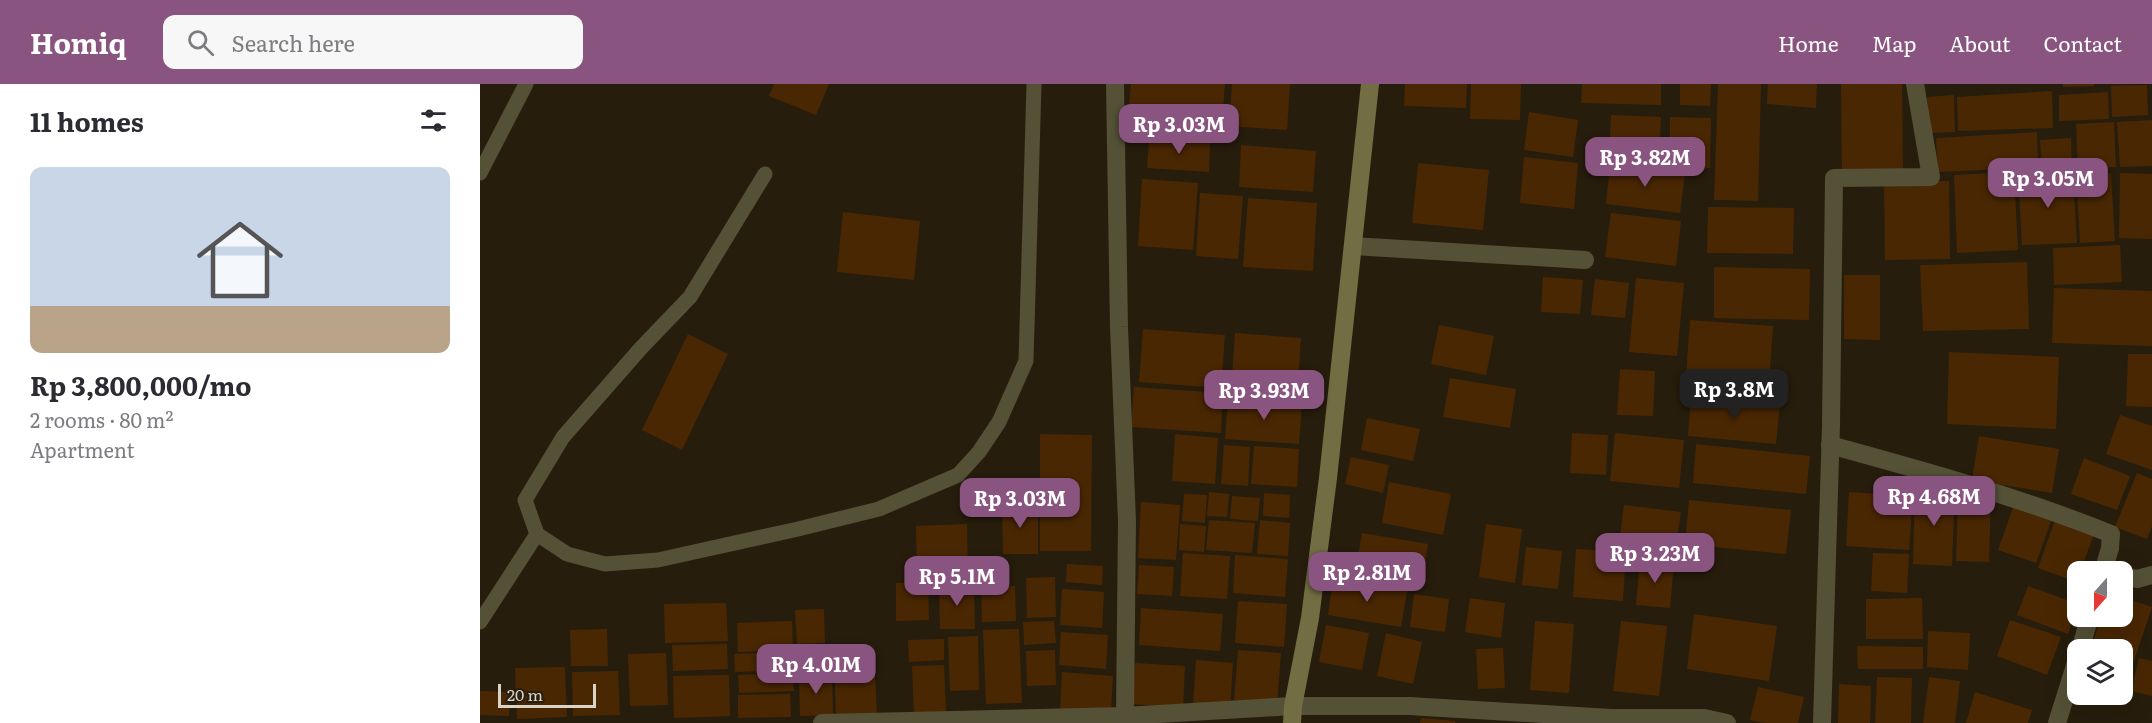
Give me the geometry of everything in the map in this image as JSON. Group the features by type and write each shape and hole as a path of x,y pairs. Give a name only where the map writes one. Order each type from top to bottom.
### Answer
{"street":[{"path":"1114,84 1119,327 1127,521 1125,716"},
{"path":"1292,715 1310,618 1329,478 1370,84"},
{"path":"1822,723 1830,445 1834,178 1931,177 1915,84"},
{"path":"1353,246 1585,260"},
{"path":"1830,445 1953,478 2111,534 2106,561"},
{"path":"2133,578 2152,575"},
{"path":"2057,723 2067,691"},
{"path":"822,723 1125,716 1292,715 1409,705 1452,710 1704,720 1727,723"}],"lane":[{"path":"480,173 526,84"},
{"path":"765,174 690,297 641,348 563,437 525,500 537,534 567,554 605,564 658,560 798,530 879,509 958,475 979,452 999,422 1026,361 1035,84"},
{"path":"480,622 537,534"}],"building":[{"path":"774,84 829,84 816,115 769,96"},
{"path":"1131,84 1225,84 1222,124 1128,117"},
{"path":"1232,84 1290,84 1287,130 1229,126"},
{"path":"1405,84 1467,84 1466,108 1404,106"},
{"path":"1471,84 1521,84 1520,120 1470,119"},
{"path":"1582,84 1661,84 1661,105 1581,103"},
{"path":"1680,84 1711,84 1710,106 1680,105"},
{"path":"1718,84 1761,84 1758,201 1714,200"},
{"path":"1768,84 1817,84 1816,108 1767,104"},
{"path":"1841,84 1902,84 1903,172 1842,173"},
{"path":"2063,84 2094,84 2094,86 2063,87"},
{"path":"2147,85 2148,115 2112,117 2111,86"},
{"path":"2052,91 2053,128 1958,131 1957,97"},
{"path":"2108,92 2109,119 2059,121 2059,95"},
{"path":"1954,95 1955,132 1929,133 1927,97"},
{"path":"1529,112 1578,120 1573,157 1524,150"},
{"path":"1611,115 1661,117 1659,161 1609,159"},
{"path":"1670,117 1711,118 1710,168 1670,168"},
{"path":"2152,120 2152,166 2120,167 2117,122"},
{"path":"2114,122 2116,167 2078,169 2076,124"},
{"path":"2037,132 2038,165 2026,166 2026,168 1938,172 1936,138"},
{"path":"1149,138 1210,143 1209,172 1147,168"},
{"path":"2071,138 2072,166 2042,167 2040,140"},
{"path":"1241,145 1316,151 1313,192 1239,187"},
{"path":"1524,157 1578,163 1574,209 1520,203"},
{"path":"1418,163 1489,170 1483,230 1412,223"},
{"path":"1610,164 1685,173 1680,213 1606,204"},
{"path":"2014,172 2018,250 1957,253 1954,175"},
{"path":"2073,173 2077,243 2022,245 2018,175"},
{"path":"2111,173 2115,241 2080,243 2076,174"},
{"path":"2120,173 2152,174 2152,239 2119,238"},
{"path":"1142,179 1198,183 1193,250 1138,246"},
{"path":"1884,181 1949,181 1950,259 1885,260"},
{"path":"1200,193 1243,196 1238,259 1196,256"},
{"path":"1248,198 1317,203 1313,271 1243,267"},
{"path":"1708,207 1794,208 1793,254 1707,253"},
{"path":"843,212 920,221 914,280 837,272"},
{"path":"1611,213 1681,221 1676,266 1605,257"},
{"path":"2120,245 2122,282 2054,285 2053,248"},
{"path":"2027,262 2029,329 1923,331 1920,265"},
{"path":"1714,267 1810,269 1809,320 1714,318"},
{"path":"1844,275 1880,275 1880,340 1844,339"},
{"path":"1543,277 1583,280 1580,314 1541,312"},
{"path":"1636,278 1684,283 1677,356 1629,352"},
{"path":"1595,279 1629,283 1625,318 1591,315"},
{"path":"2054,288 2152,291 2152,346 2052,343"},
{"path":"1690,320 1773,326 1768,396 1685,390"},
{"path":"1439,325 1494,336 1486,375 1431,364"},
{"path":"1143,329 1225,335 1221,388 1139,382"},
{"path":"1235,333 1301,338 1297,396 1231,392"},
{"path":"688,334 728,354 682,450 642,430"},
{"path":"1949,352 2059,357 2056,429 1947,424"},
{"path":"2128,354 2152,354 2152,407 2126,406"},
{"path":"1620,369 1655,371 1653,416 1617,415"},
{"path":"1450,378 1516,389 1510,428 1443,417"},
{"path":"1134,387 1223,393 1221,433 1131,427"},
{"path":"1691,396 1780,403 1776,444 1688,436"},
{"path":"1228,398 1302,403 1299,444 1225,439"},
{"path":"2120,415 2152,426 2152,470 2106,454"},
{"path":"1367,418 1420,429 1413,461 1361,450"},
{"path":"1572,433 1608,435 1606,475 1570,473"},
{"path":"1615,433 1684,440 1679,488 1610,481"},
{"path":"1040,434 1092,435 1091,551 1040,551"},
{"path":"1175,434 1218,438 1215,484 1172,481"},
{"path":"1979,436 2059,449 2052,493 1972,480"},
{"path":"1696,444 1810,456 1806,494 1693,483"},
{"path":"1224,445 1250,447 1248,486 1221,484"},
{"path":"1254,446 1299,449 1297,487 1251,484"},
{"path":"1351,457 1389,465 1383,493 1345,484"},
{"path":"2084,458 2130,476 2117,510 2071,494"},
{"path":"2137,473 2152,479 2152,526 2147,539 2115,527"},
{"path":"1389,482 1451,494 1443,535 1382,523"},
{"path":"1915,489 1955,490 1952,566 1913,564"},
{"path":"1209,492 1229,494 1227,517 1207,516"},
{"path":"1849,492 1913,496 1909,550 1846,546"},
{"path":"1958,492 1991,493 1989,562 1956,561"},
{"path":"1264,493 1290,495 1289,518 1263,516"},
{"path":"1184,494 1207,495 1205,523 1182,521"},
{"path":"1232,496 1260,498 1258,521 1230,519"},
{"path":"1689,500 1791,510 1786,554 1685,544"},
{"path":"1141,502 1180,505 1176,560 1138,558"},
{"path":"1002,504 1038,504 1038,554 1003,554"},
{"path":"1624,505 1681,512 1675,553 1619,545"},
{"path":"2014,505 2052,518 2036,563 1998,550"},
{"path":"1209,520 1255,523 1252,553 1206,550"},
{"path":"1260,520 1290,523 1288,556 1257,554"},
{"path":"2055,520 2094,534 2084,561 2067,561 2067,578 2038,568"},
{"path":"967,524 968,574 917,575 916,526"},
{"path":"1180,524 1206,526 1204,552 1179,550"},
{"path":"1486,524 1522,529 1515,583 1479,577"},
{"path":"1362,533 1428,544 1421,590 1354,578"},
{"path":"1526,547 1562,551 1558,589 1522,585"},
{"path":"1576,549 1626,552 1623,601 1573,597"},
{"path":"1183,553 1230,556 1227,599 1180,596"},
{"path":"1873,553 1909,554 1907,593 1871,591"},
{"path":"1235,555 1288,559 1285,597 1233,593"},
{"path":"1640,561 1674,563 1670,608 1636,605"},
{"path":"1067,564 1103,566 1102,585 1066,582"},
{"path":"1139,565 1174,567 1172,596 1137,594"},
{"path":"1055,577 1056,617 1027,618 1026,578"},
{"path":"1333,579 1407,591 1401,627 1328,615"},
{"path":"928,582 929,620 896,621 896,583"},
{"path":"974,584 975,629 940,629 939,585"},
{"path":"1015,586 1016,621 982,622 981,587"},
{"path":"2028,586 2067,600 2067,627 2070,627 2068,634 2017,615"},
{"path":"1062,589 1104,592 1102,628 1060,625"},
{"path":"1414,594 1449,599 1445,632 1410,627"},
{"path":"1470,598 1505,603 1501,638 1465,632"},
{"path":"1922,598 1923,639 1866,639 1866,599"},
{"path":"1238,601 1287,604 1284,647 1235,643"},
{"path":"2133,601 2152,607 2133,664 2133,639 2094,639 2098,627 2133,627"},
{"path":"726,603 728,641 665,643 664,604"},
{"path":"1141,608 1223,614 1220,651 1139,645"},
{"path":"824,609 825,643 797,644 795,610"},
{"path":"1694,614 1777,626 1769,681 1687,669"},
{"path":"2010,620 2061,637 2047,675 1997,656"},
{"path":"792,621 793,650 738,652 737,623"},
{"path":"1054,621 1056,643 1024,645 1023,622"},
{"path":"1535,621 1574,624 1569,693 1530,690"},
{"path":"1621,621 1667,626 1659,696 1613,691"},
{"path":"1326,625 1369,633 1362,670 1319,662"},
{"path":"607,629 608,666 571,666 570,630"},
{"path":"1019,629 1022,703 986,704 983,630"},
{"path":"1928,631 1970,633 1968,670 1927,667"},
{"path":"1061,632 1108,635 1106,669 1059,665"},
{"path":"1386,633 1422,642 1413,684 1377,676"},
{"path":"978,636 979,690 950,691 948,637"},
{"path":"944,639 944,660 909,662 908,640"},
{"path":"727,644 728,669 673,671 672,645"},
{"path":"829,646 829,671 803,672 802,647"},
{"path":"1857,646 1923,647 1923,669 1858,669"},
{"path":"1503,648 1505,688 1478,689 1476,649"},
{"path":"1055,650 1056,685 1027,686 1026,651"},
{"path":"1238,650 1281,653 1277,703 1234,700"},
{"path":"874,651 877,716 836,717 834,652"},
{"path":"793,652 793,670 735,672 734,654"},
{"path":"666,653 668,705 630,706 628,654"},
{"path":"2139,658 2152,661 2152,696 2133,691"},
{"path":"1196,660 1233,663 1230,709 1193,706"},
{"path":"1135,663 1185,666 1183,708 1133,704"},
{"path":"944,665 946,714 914,715 912,666"},
{"path":"565,667 567,717 517,719 515,668"},
{"path":"618,671 620,715 573,716 572,672"},
{"path":"1062,672 1113,676 1111,713 1060,709"},
{"path":"793,673 794,691 739,693 738,675"},
{"path":"832,674 833,715 800,716 799,675"},
{"path":"729,675 730,716 674,718 673,676"},
{"path":"1877,677 1912,678 1911,723 1875,723"},
{"path":"1929,677 1960,681 1955,723 1923,723"},
{"path":"1839,684 1871,686 1870,723 1838,723"},
{"path":"1758,687 1804,697 1798,723 1764,723 1750,720"},
{"path":"480,691 510,692 509,716 480,715"},
{"path":"1975,692 2032,710 2028,723 1966,723"},
{"path":"790,694 791,717 738,718 738,695"},
{"path":"1421,718 1455,721 1455,723 1420,723"}]}
